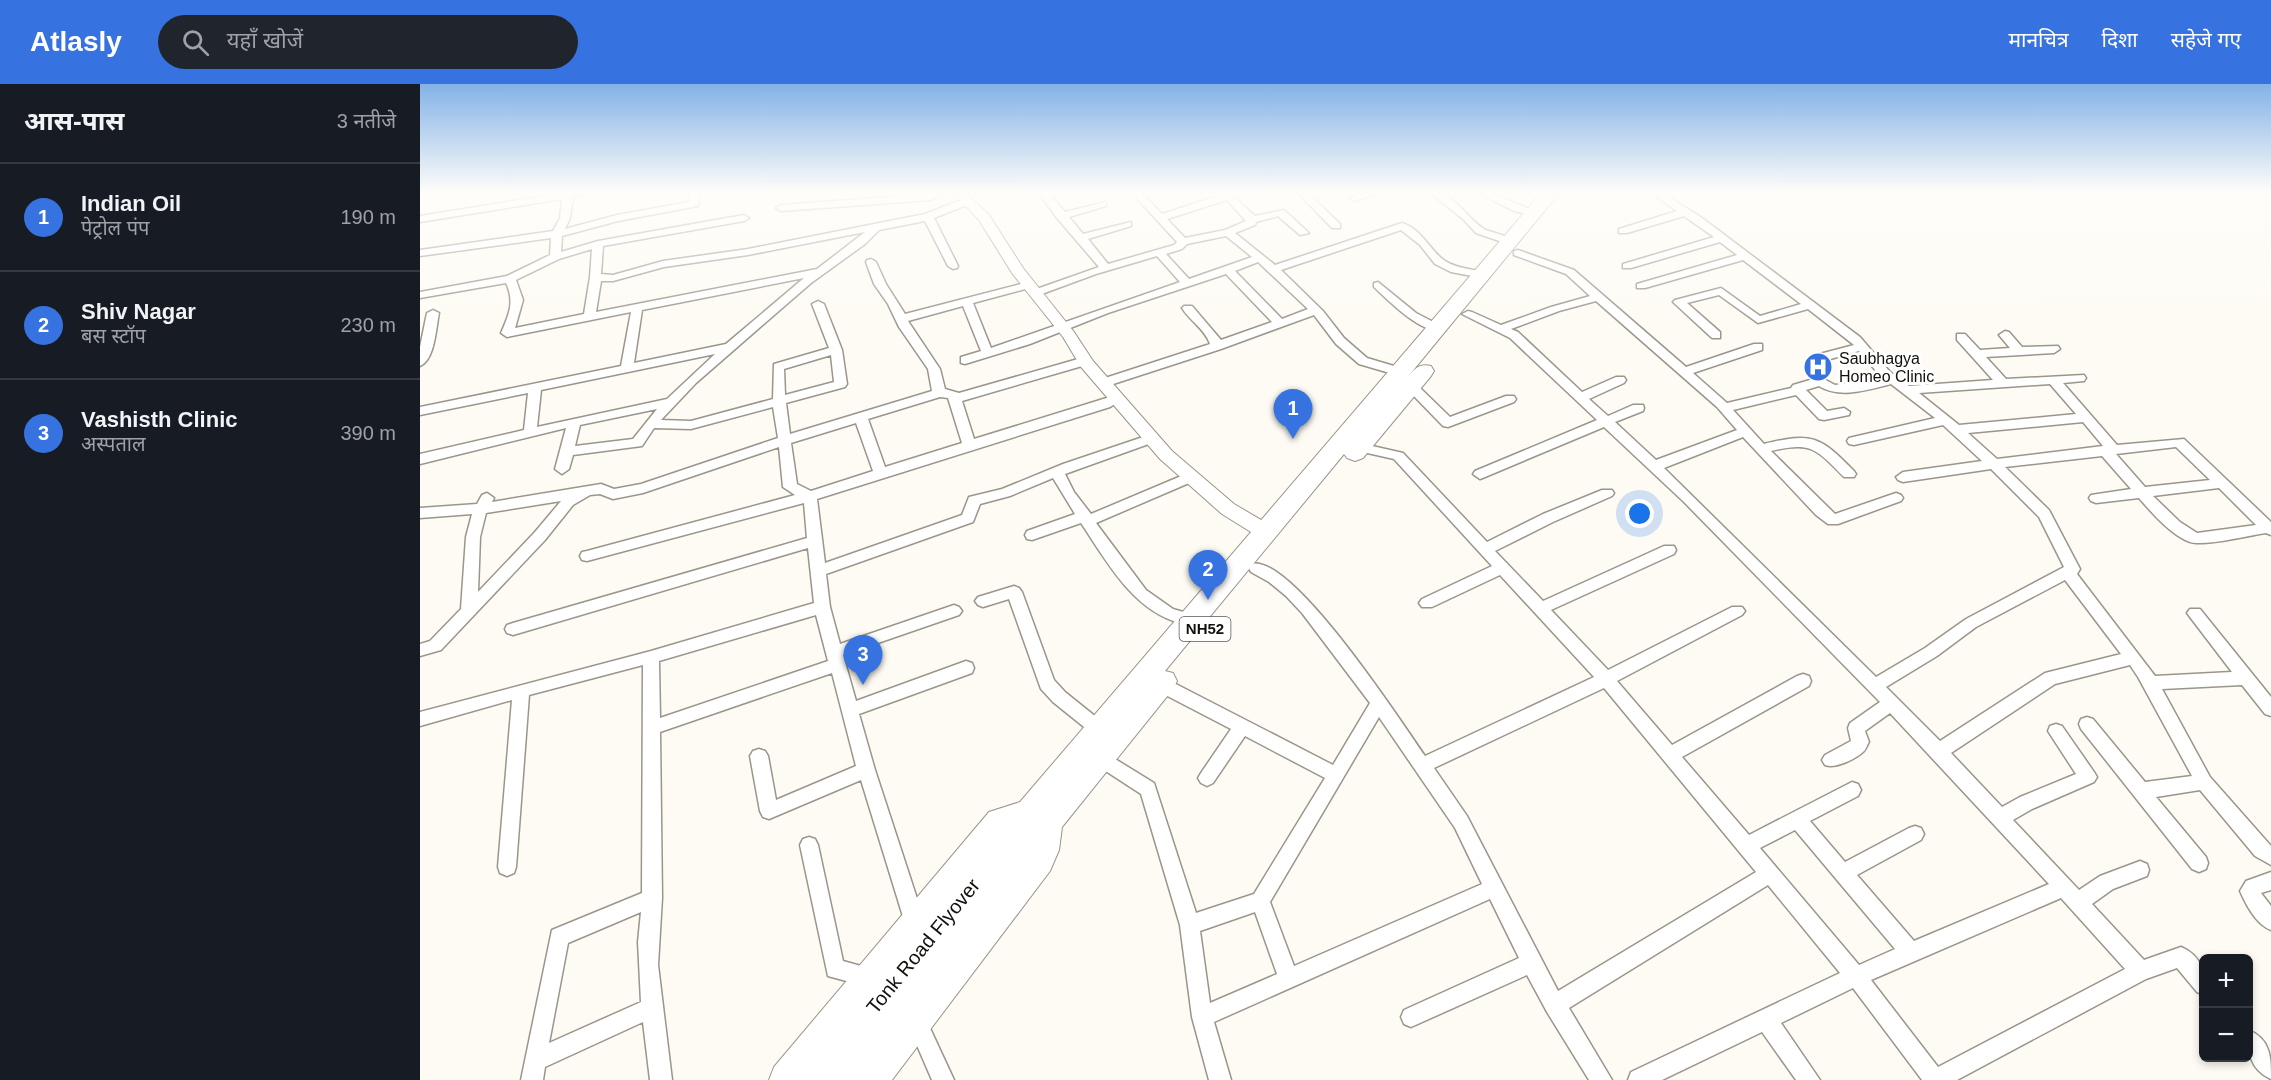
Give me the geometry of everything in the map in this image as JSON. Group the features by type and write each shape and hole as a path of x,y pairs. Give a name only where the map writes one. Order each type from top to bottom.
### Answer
{"highway":[{"name":"NH52","path":"1039,818 1100,730 1266,532 1405,379 1468,314 1519,238"},
{"name":"NH52","path":"1039,818 1101,759 1160,684 1359,447 1437,328 1484,275 1522,238"},
{"path":"787,1080 1000,822 1039,818 1045,846 1039,861 870,1080"}],"main road":[{"name":"Tonk Road Flyover","path":"815,1080 1039,818"},
{"name":"Tonk Road Flyover","path":"844,1080 1007,857"}],"street":[{"path":"420,253 525,238"},
{"path":"555,257 557,238"},
{"path":"575,238 598,244"},
{"path":"420,295 510,279 555,257 598,244 628,238"},
{"path":"596,277 613,278 663,264 748,252 815,238"},
{"path":"567,451 637,443 650,424 692,380 820,272 865,238"},
{"path":"939,238 953,266"},
{"path":"998,238 1085,361 1166,455 1228,509 1266,532"},
{"path":"1080,238 1106,268"},
{"path":"1180,238 1183,242"},
{"path":"901,319 967,302 1032,289 1160,253 1178,247 1183,242 1199,238"},
{"path":"1236,238 1273,269 1316,310 1340,341 1363,361 1405,379 1448,423 1510,399"},
{"path":"1273,269 1365,238"},
{"path":"1418,238 1439,262 1455,270 1484,275"},
{"path":"1496,238 1570,272 1725,408 1761,449 1821,511 1833,520 1896,498"},
{"path":"1627,266 1719,238"},
{"path":"1722,238 1861,347 1892,380 1945,420 1994,464 2044,514 2073,569 2068,574 1971,623 1931,652 1874,686"},
{"path":"590,317 596,277 594,260 598,244"},
{"path":"1160,253 1187,284"},
{"path":"1641,286 1744,256"},
{"path":"965,360 1260,258"},
{"path":"1649,260 1672,278"},
{"path":"871,262 880,284 894,304 920,353 933,369 939,393"},
{"path":"1228,270 1280,324"},
{"path":"510,279 518,292 518,306 507,333 820,272"},
{"path":"1378,285 1412,315 1437,328"},
{"path":"420,362 438,291"},
{"path":"1716,335 1679,302 1721,291 1758,320 1809,305"},
{"path":"1501,329 1554,309 1598,297"},
{"path":"967,302 987,352"},
{"path":"650,424 691,425 841,384 836,350 818,304"},
{"path":"627,368 637,308"},
{"path":"1188,308 1192,315 1211,332 1217,346"},
{"path":"1103,383 1217,346 1316,310"},
{"path":"420,315 433,313"},
{"path":"1468,314 1514,335 1606,423 1655,466 1939,752 2141,971"},
{"path":"2005,335 2019,351"},
{"path":"1961,337 2002,384"},
{"path":"420,411 732,347"},
{"path":"1684,372 1758,347"},
{"path":"1816,359 1861,347"},
{"path":"1977,354 2054,349"},
{"path":"810,496 790,487 777,391 778,367 809,356 836,350"},
{"path":"954,399 1085,361"},
{"path":"1907,390 2080,378"},
{"path":"1580,398 1620,380"},
{"path":"1799,390 1797,388 1820,381 1833,389 1861,387 1892,380"},
{"path":"2053,380 2145,494 2189,537 2269,529"},
{"path":"530,434 535,387"},
{"path":"1725,408 1799,390"},
{"path":"1799,390 1824,416 1844,412"},
{"path":"420,513 600,489 613,494 643,488 785,440 939,393 953,394 969,446"},
{"path":"586,556 810,496 1117,399"},
{"path":"420,459 574,422 670,402"},
{"path":"1479,474 1638,408"},
{"path":"861,417 881,474"},
{"path":"1956,430 2085,418"},
{"path":"1854,441 1945,420"},
{"path":"562,469 574,422"},
{"path":"1655,466 1746,431"},
{"path":"818,571 968,518 974,500 1005,493 1152,438"},
{"path":"1761,449 1794,441 1812,441 1822,447 1849,474"},
{"path":"1903,477 2109,449 2179,442 2269,529"},
{"path":"1359,447 1398,456 1606,679 1856,976 1935,1080 2141,971 2181,957 2199,979"},
{"path":"1057,472 1068,494 1141,594 1168,614 1192,620"},
{"path":"1032,535 1086,518 1191,477"},
{"path":"2096,498 2223,483"},
{"path":"420,650 435,646 540,536 568,502 587,491"},
{"path":"1485,550 1548,518 1607,493"},
{"path":"810,496 822,607 866,770 915,923"},
{"path":"469,610 472,550 483,503"},
{"path":"513,629 815,541"},
{"path":"1540,609 1669,550"},
{"path":"1256,568 1271,576 1303,602 1424,765 1461,822 1554,1005 1601,1080"},
{"path":"1427,603 1502,568"},
{"path":"2068,574 2150,683 2179,741 2204,782 2262,850 2271,856"},
{"path":"983,601 1014,592 1047,684 1059,697 1100,730"},
{"path":"420,719 651,657 822,607"},
{"path":"651,728 954,611"},
{"path":"1424,765 1606,679 1737,611"},
{"path":"2195,614 2271,709"},
{"path":"651,657 652,898 648,916 651,1008 661,1080"},
{"path":"1939,752 1981,722 2051,678 2132,658"},
{"path":"850,710 966,668"},
{"path":"2150,683 2246,678"},
{"path":"1670,755 1803,681"},
{"path":"1160,684 1334,774"},
{"path":"507,867 521,693"},
{"path":"1190,925 1260,902 1334,774 1379,703"},
{"path":"1831,760 1858,746 1860,742 1856,728 1891,703"},
{"path":"2087,724 2199,863"},
{"path":"1207,778 1242,726"},
{"path":"2000,818 2026,803 2088,777 2056,731"},
{"path":"759,756 769,811 866,770"},
{"path":"1101,759 1148,789 1190,925 1202,1017 1220,1080"},
{"path":"2140,791 2204,782"},
{"path":"1747,846 1852,790"},
{"path":"1798,820 1911,953"},
{"path":"1844,872 1915,834"},
{"path":"809,845 835,969 872,978"},
{"path":"2078,902 2106,882 2140,870"},
{"path":"1554,1005 1771,873"},
{"path":"2271,881 2253,887 2249,891 2271,921"},
{"path":"1639,1080 1856,976 2064,887"},
{"path":"1202,1017 1494,888"},
{"path":"534,1070 559,937 652,898"},
{"path":"1260,902 1289,979"},
{"path":"1411,1017 1532,963"},
{"path":"534,1070 651,1008"},
{"path":"1766,1019 1809,1080"},
{"path":"916,1020 943,1080"},
{"path":"2253,1046 2271,1068"}],"place":[{"name":"Saubhagya Homeo Clinic","path":"1818,367"},
{"name":"Indian Oil","path":"1293,439"},
{"name":"Shiv Nagar","path":"1208,600"},
{"name":"Vashisth Clinic","path":"863,685"}]}
